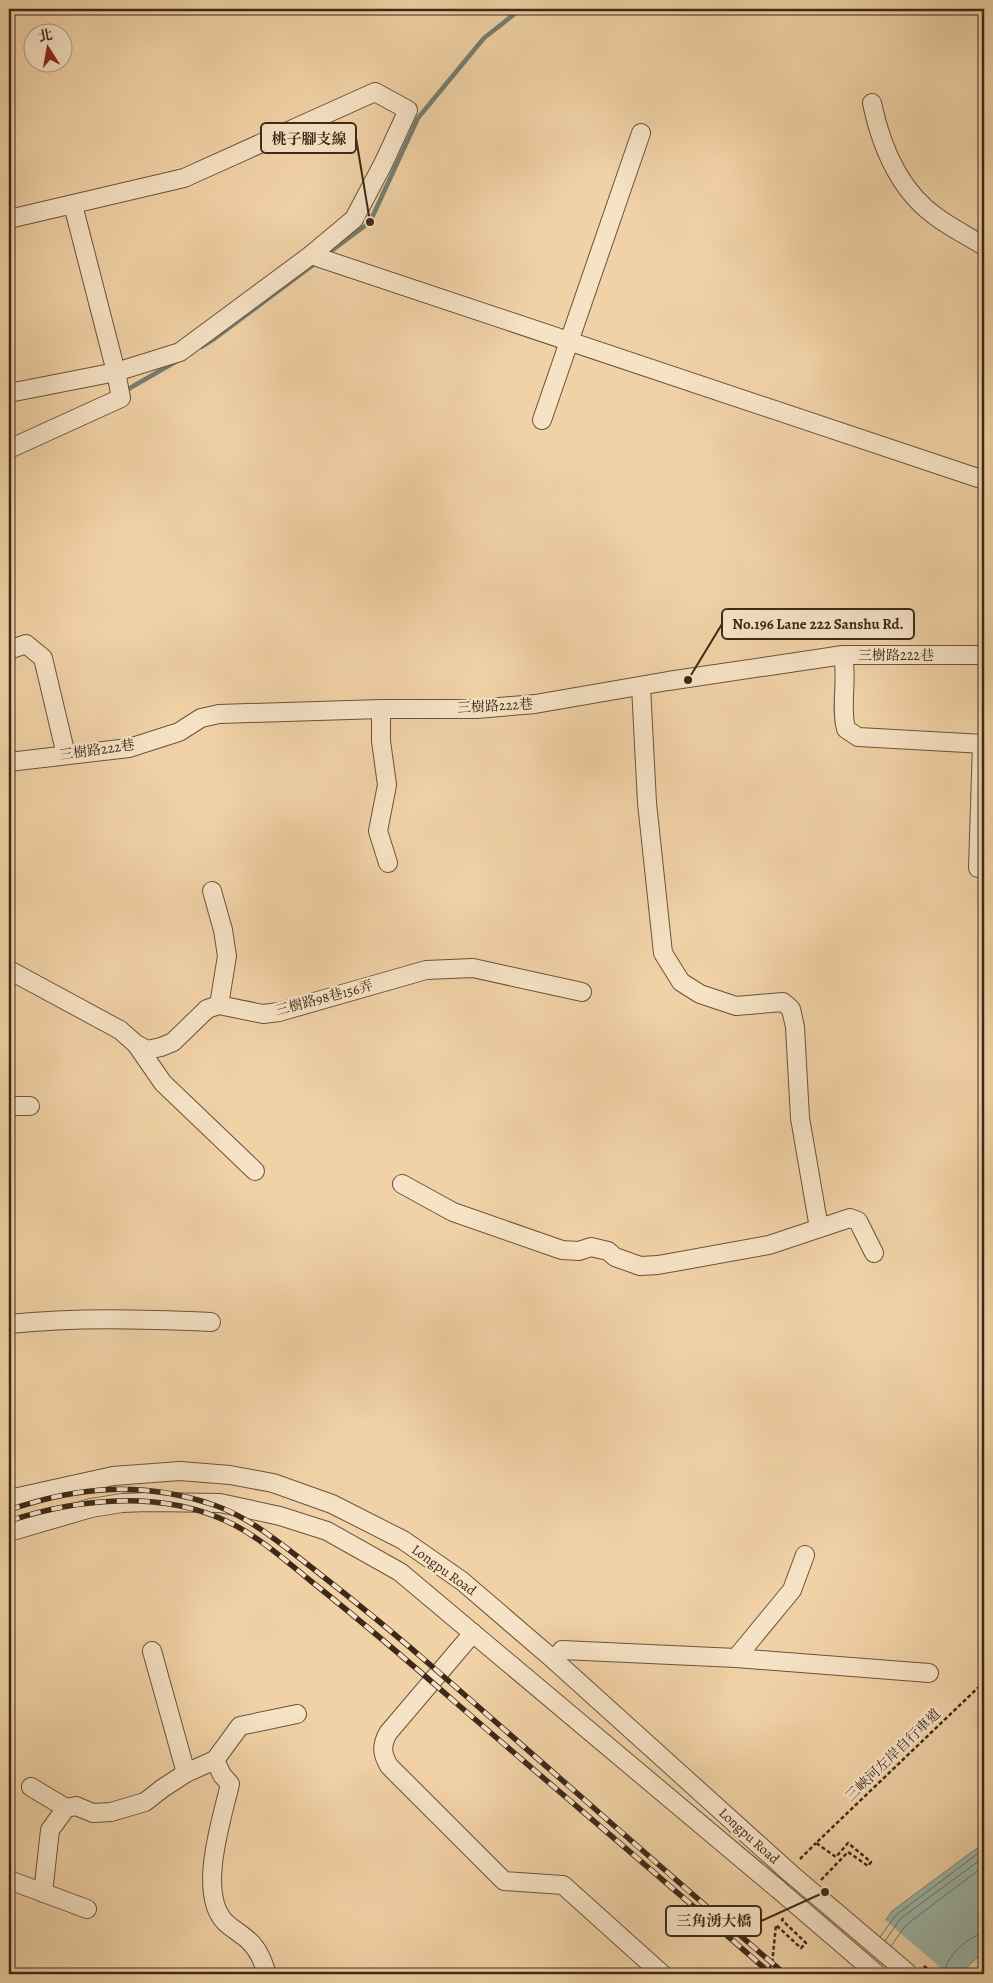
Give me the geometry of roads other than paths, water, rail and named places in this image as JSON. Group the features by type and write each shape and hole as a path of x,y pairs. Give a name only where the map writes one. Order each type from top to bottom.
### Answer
{"street":[{"path":"9,219 184,178 375,92 408,110 383,164 354,219 311,255 180,352 116,372 9,393"},
{"path":"872,102 877,126 891,162 914,196 936,217 984,246"},
{"path":"542,420 641,133"},
{"path":"9,449 121,398 116,372 72,205"},
{"path":"311,255 984,480"},
{"path":"9,650 26,644 43,658 66,755"},
{"path":"843,655 846,671 844,720 846,729 858,737 983,744 978,868"},
{"name":"三樹路222巷","path":"9,762 129,748 179,732 201,718 219,714 381,709 477,709 535,704 843,655 984,655"},
{"path":"641,686 646,803 663,953 681,982 700,994 736,1006 783,1002 791,1009 795,1027 800,1118 819,1228"},
{"path":"381,709 380,741 387,785 378,831 388,863"},
{"path":"9,970 120,1030 136,1044 147,1050 161,1047 173,1042 207,1009 219,1005 228,956 212,891"},
{"name":"三樹路98巷156弄","path":"219,1005 263,1014 279,1012 426,970 473,968 582,992"},
{"path":"136,1044 163,1083 255,1171"},
{"path":"9,1106 30,1106"},
{"path":"402,1184 453,1212 553,1247 562,1250 579,1251 591,1248 608,1251 616,1257 640,1266 658,1265 769,1245 850,1218 858,1221 874,1253"},
{"path":"9,1324 122,1318 211,1322"},
{"name":"Longpu Road","path":"9,1499 113,1476 180,1471 230,1475 273,1483 332,1504 403,1540 462,1581 795,1866 909,1974"},
{"name":"Longpu Road","path":"9,1532 57,1517 122,1503 220,1504 271,1514 327,1531 400,1572 877,1974"},
{"path":"736,1658 792,1590 806,1555"},
{"path":"473,1634 388,1733 382,1750 385,1760 504,1881 562,1885 662,1974"},
{"path":"554,1660 562,1650 736,1658 929,1673"},
{"path":"152,1651 186,1773"},
{"path":"31,1787 66,1808 76,1806 93,1813 111,1812 145,1802 186,1773 215,1760 240,1726 297,1714"},
{"path":"215,1760 222,1775 230,1784 214,1853 212,1897 224,1921 251,1942 260,1955 267,1974"},
{"path":"43,1893 50,1830 66,1808"},
{"path":"9,1880 87,1909"}],"water":[{"path":"984,1843 984,1951 960,1974 848,1974 892,1911"}],"waterway":[{"path":"326,255 370,222 418,118 484,38 521,9"},
{"path":"201,347 317,262"},
{"path":"123,392 177,361"}],"railway":[{"path":"9,1510 35,1502 86,1492 136,1490 188,1497 228,1510 253,1524 378,1620 785,1974"},
{"path":"9,1521 61,1507 116,1501 144,1501 172,1504 198,1511 224,1520 247,1532 281,1556 384,1641 771,1974"}],"place":[{"name":"桃子腳支線","path":"370,222"},
{"name":"No.196 Lane 222 Sanshu Rd.","path":"688,680"},
{"name":"三角湧大橋","path":"825,1892"}]}
